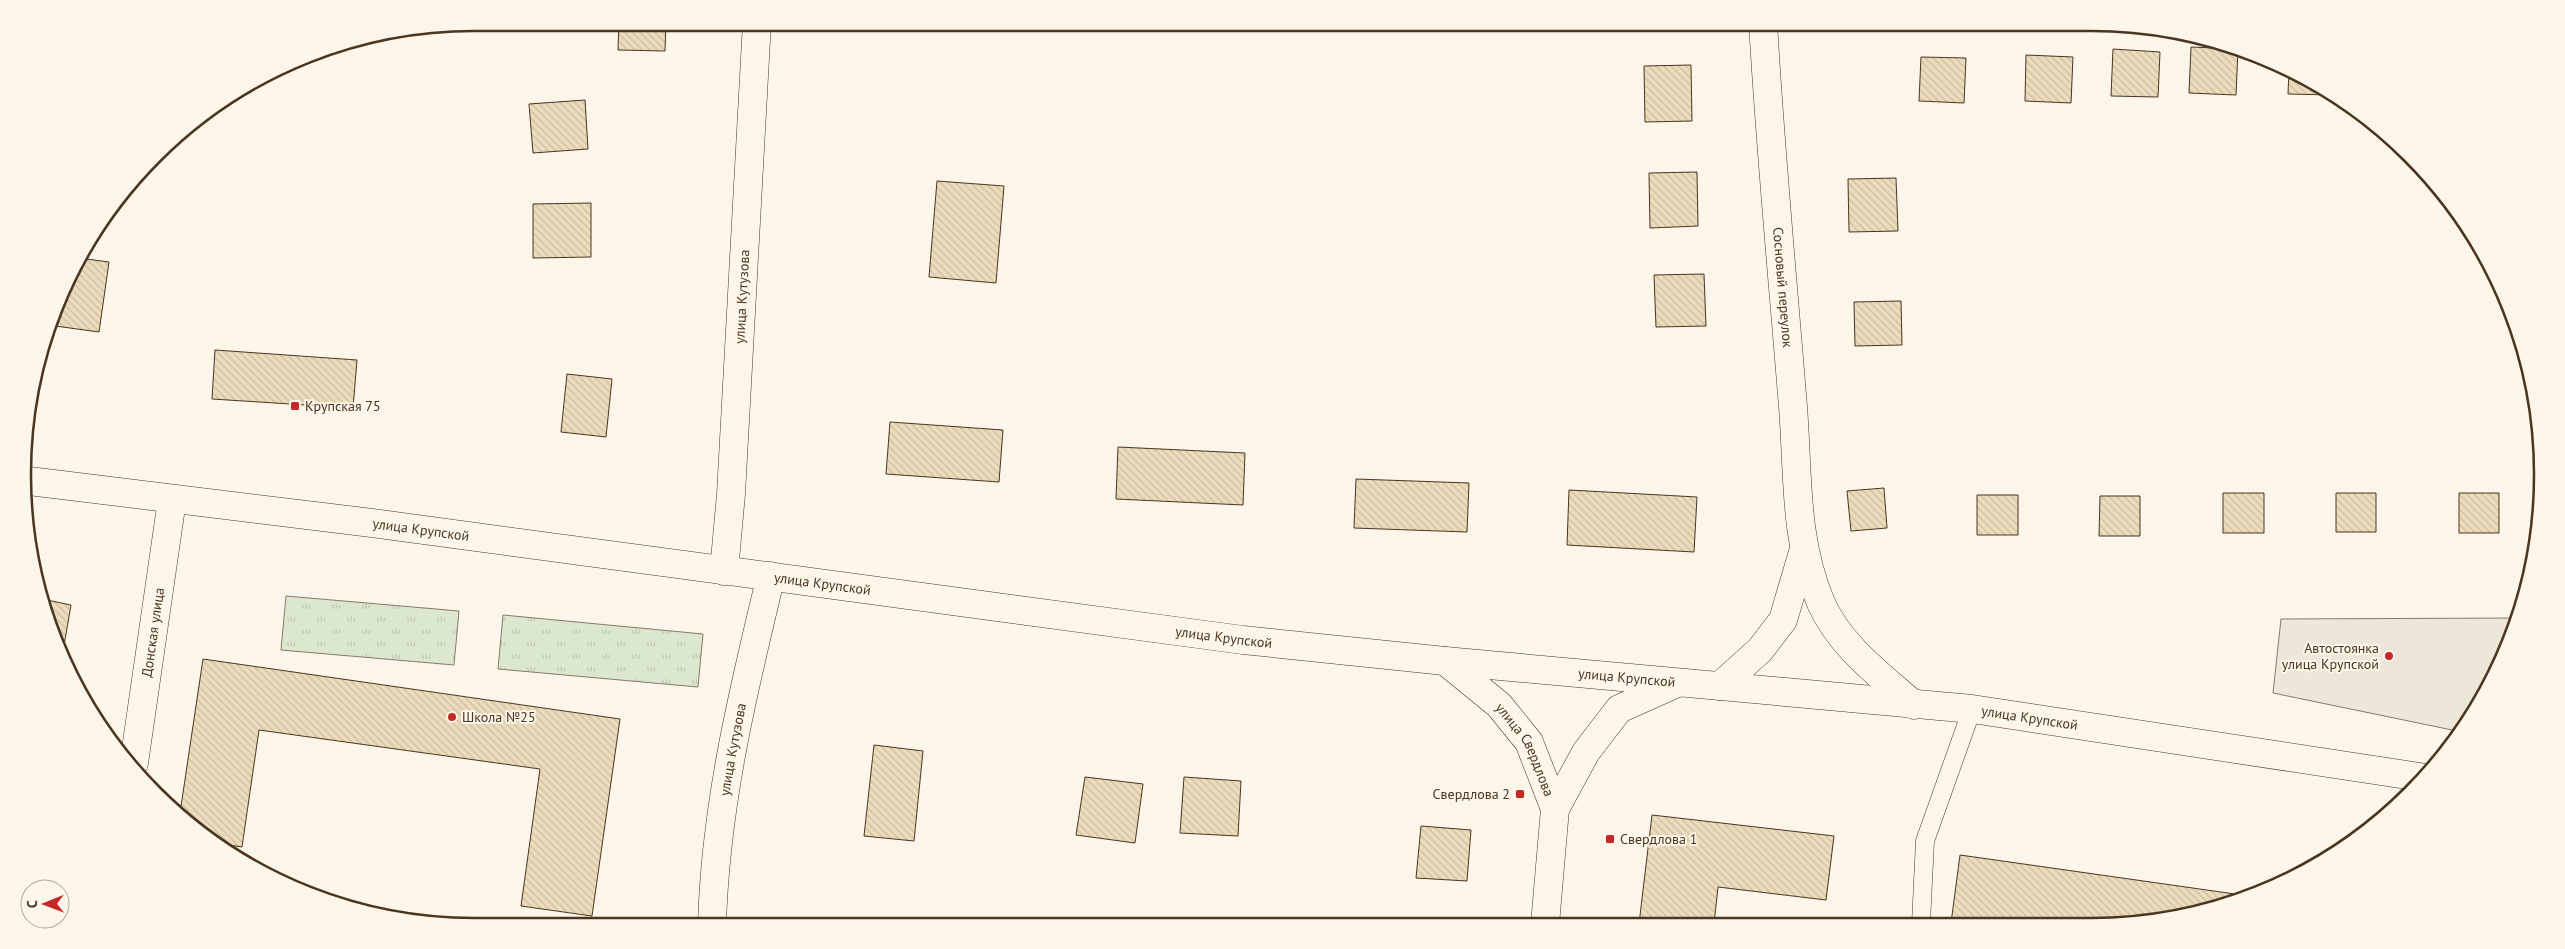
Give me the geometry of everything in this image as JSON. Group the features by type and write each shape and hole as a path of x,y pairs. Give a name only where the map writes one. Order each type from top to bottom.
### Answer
{"street":[{"name":"улица Кутузова","path":"724,571 731,494 756,31"},
{"name":"Сосновый переулок","path":"1764,31 1795,421 1796,492 1803,552 1822,604 1849,647 1914,705"},
{"name":"улица Крупской","path":"31,481 382,525 1243,640 1676,683 1972,709 2416,775"},
{"name":"Донская улица","path":"135,759 172,500"},
{"name":"Сосновый переулок","path":"1720,686 1760,650 1783,620 1803,552"},
{"name":"улица Кутузова","path":"712,918 713,878 735,723 771,576"},
{"name":"улица Свердлова","path":"1445,661 1500,705 1529,742 1555,809 1546,918"},
{"path":"1555,809 1586,752 1619,709 1676,683"}],"lane":[{"path":"1921,918 1925,841 1972,709"}],"green space":[{"path":"286,596 459,611 454,665 281,650"},
{"path":"503,615 703,634 698,687 498,669"}],"shaded area":[{"name":"Автостоянка улица Крупской","path":"2510,618 2488,671 2452,730 2273,693 2281,619"}],"building":[{"path":"619,31 666,31 665,51 618,50"},
{"path":"2191,47 2211,48 2238,57 2236,95 2189,93"},
{"path":"2113,49 2160,52 2158,97 2111,96"},
{"path":"2026,55 2073,57 2071,103 2025,101"},
{"path":"1921,57 1966,58 1964,103 1919,101"},
{"path":"1691,65 1692,121 1645,122 1644,66"},
{"path":"2289,78 2318,95 2288,94"},
{"path":"585,100 588,149 533,153 529,104"},
{"path":"1697,172 1698,226 1650,228 1649,173"},
{"path":"1896,178 1898,231 1849,232 1848,179"},
{"path":"937,181 1004,186 996,283 929,277"},
{"path":"591,203 591,257 533,258 533,204"},
{"path":"88,259 109,262 99,332 57,326 77,278"},
{"path":"1704,274 1706,326 1656,327 1654,275"},
{"path":"1901,301 1902,345 1855,346 1854,302"},
{"path":"215,350 357,360 353,408 212,399"},
{"path":"567,374 612,379 606,437 561,432"},
{"path":"890,422 1003,430 999,482 886,474"},
{"path":"1118,447 1245,453 1243,505 1116,499"},
{"path":"1356,479 1469,483 1467,532 1354,528"},
{"path":"1884,488 1887,528 1851,531 1847,491"},
{"path":"1569,490 1697,497 1694,552 1567,545"},
{"path":"2223,493 2264,493 2264,533 2223,533"},
{"path":"2336,493 2376,493 2376,532 2336,532"},
{"path":"2459,493 2499,493 2499,533 2459,533"},
{"path":"1977,495 2018,495 2018,535 1977,535"},
{"path":"2100,496 2140,496 2140,536 2099,536"},
{"path":"50,601 71,605 64,643"},
{"path":"203,659 620,719 592,916 521,906 540,769 259,730 242,847 228,843 181,807"},
{"path":"874,745 923,751 914,841 864,836"},
{"path":"1085,777 1143,784 1135,843 1076,835"},
{"path":"1184,777 1241,781 1238,836 1180,833"},
{"path":"1652,815 1834,836 1826,900 1718,887 1715,918 1640,918"},
{"path":"1421,826 1471,830 1467,881 1416,878"},
{"path":"1960,855 2234,894 2177,909 2119,917 1952,918"}],"place":[{"name":"Крупская 75","path":"295,406"},
{"name":"Автостоянка улица Крупской","path":"2389,656"},
{"name":"Школа №25","path":"452,717"},
{"name":"Свердлова 2","path":"1520,794"},
{"name":"Свердлова 1","path":"1610,839"}]}
